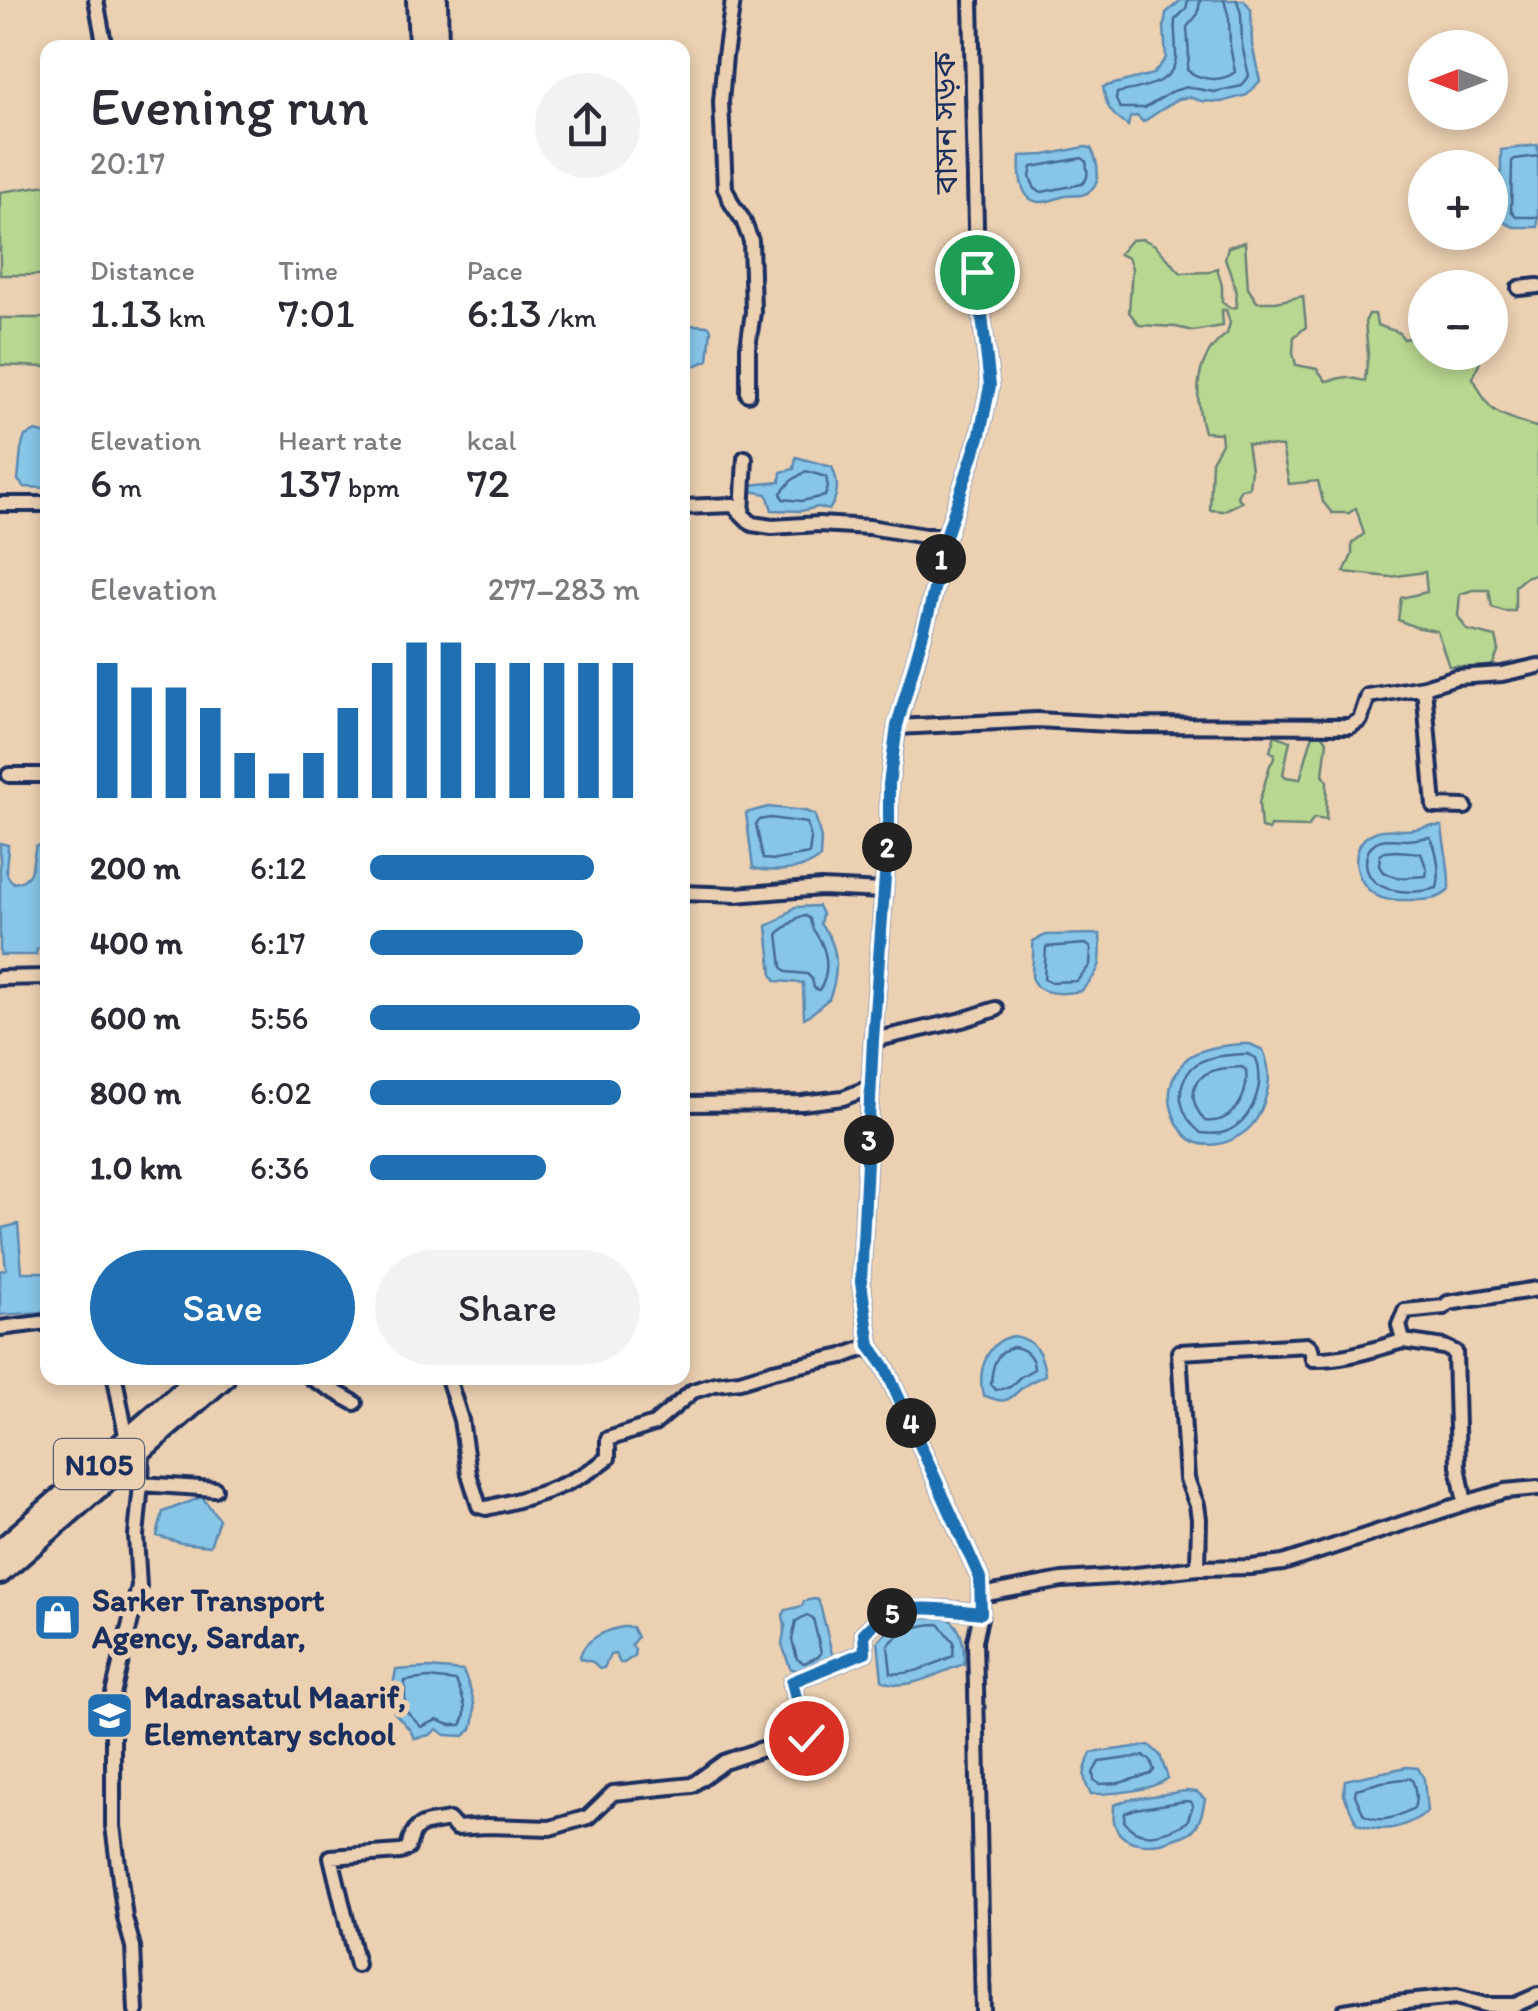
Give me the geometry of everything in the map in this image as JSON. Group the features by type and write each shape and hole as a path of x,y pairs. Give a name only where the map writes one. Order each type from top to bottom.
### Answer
{"highway":[{"path":"418,0 420,40"},
{"path":"436,0 437,40"},
{"name":"N105","path":"0,1551 134,1443 191,1385"},
{"path":"0,1573 134,1443 213,1385"}],"street":[{"path":"96,0 104,40"},
{"path":"733,0 720,102 725,188 751,242 753,312 748,394"},
{"name":"বাসন সড়ক","path":"870,1346 861,1282 889,784 897,726 946,536 980,434 990,386 977,272 971,0"},
{"path":"1519,288 1538,286"},
{"path":"742,514 745,458"},
{"path":"0,504 40,504"},
{"path":"690,507 733,506 752,524 772,528 818,524 946,536"},
{"path":"897,726 1037,720 1128,725 1350,726 1360,720 1368,696 1424,687 1456,677 1502,674 1538,666"},
{"path":"1424,687 1434,806 1466,807"},
{"path":"8,775 40,774"},
{"path":"690,893 736,895 821,888 883,891"},
{"path":"0,978 40,976"},
{"path":"873,1040 949,1024 996,1009"},
{"path":"690,1104 802,1103 844,1098 871,1088"},
{"path":"1404,1341 1399,1325 1405,1311 1538,1289"},
{"path":"0,1328 40,1323"},
{"path":"1198,1568 1200,1519 1187,1479 1179,1352 1308,1345 1313,1359 1320,1360 1404,1341 1444,1346 1455,1352 1458,1466 1465,1503"},
{"path":"450,1385 462,1420 479,1506 486,1508 553,1490 599,1466 608,1458 608,1439 654,1424 692,1390 843,1356 870,1346 885,1367 980,1578 981,1613 975,1641 983,2011"},
{"path":"117,1385 141,1484 136,1536 139,1586 113,1694 113,1826 125,1918 133,1947 136,2011"},
{"path":"324,1385 355,1402"},
{"path":"141,1484 214,1489"},
{"path":"982,1595 1062,1580 1282,1563 1465,1503 1538,1488"},
{"path":"356,1965 331,1857 400,1852 408,1848 416,1827 449,1820 456,1828 550,1828 588,1817 613,1792 692,1784 724,1762 806,1738 792,1682 865,1652 864,1633 885,1614 904,1610 981,1613"},
{"path":"1344,2011 1456,1997 1486,2005 1514,2005 1538,1996"}],"green space":[{"path":"40,186 40,275 0,275 0,192"},
{"path":"1143,239 1155,245 1181,273 1217,268 1222,302 1230,308 1237,307 1237,300 1225,258 1228,247 1245,242 1248,288 1257,302 1303,296 1306,327 1294,337 1296,365 1317,369 1326,381 1346,377 1365,381 1365,322 1369,314 1375,314 1377,325 1408,338 1408,370 1476,370 1473,378 1489,406 1509,418 1538,425 1538,575 1527,576 1515,586 1515,611 1492,607 1489,590 1460,594 1458,616 1467,630 1496,637 1499,650 1491,668 1449,666 1437,631 1398,620 1401,598 1427,592 1425,572 1390,577 1344,572 1352,555 1352,543 1364,534 1356,508 1349,513 1332,513 1323,502 1318,481 1289,484 1282,447 1247,444 1251,469 1249,488 1241,489 1237,496 1242,502 1223,511 1210,510 1212,461 1222,443 1221,433 1204,432 1199,378 1208,354 1227,334 1230,323 1226,310 1222,310 1223,326 1193,331 1139,325 1129,312 1132,268 1128,258 1119,254 1131,240"},
{"path":"0,318 40,318 40,367 0,365"},
{"path":"1313,734 1322,734 1327,741 1323,775 1327,781 1326,820 1314,818 1308,827 1261,828 1259,803 1275,754 1270,751 1275,735 1290,741 1283,774 1300,779"}],"water":[{"path":"1181,0 1244,0 1251,9 1252,45 1260,81 1247,95 1221,102 1178,99 1143,122 1137,116 1130,117 1128,126 1110,110 1103,87 1153,74 1166,58 1166,13"},
{"path":"1538,145 1538,227 1508,224 1508,150 1501,150"},
{"path":"1091,148 1096,161 1098,176 1093,188 1081,195 1044,202 1028,197 1022,185 1020,156"},
{"path":"690,326 709,326 711,330 708,360 697,365 690,366"},
{"path":"40,432 40,488 24,487 18,480 25,436"},
{"path":"796,457 832,467 837,489 829,510 772,510 767,494 750,491 750,485 780,482 781,472 794,469"},
{"path":"768,807 815,815 821,839 820,858 788,870 753,868 746,813"},
{"path":"1442,826 1449,890 1437,898 1390,900 1365,886 1356,856 1365,838 1383,830"},
{"path":"0,843 8,845 6,870 14,883 29,874 36,846 40,845 40,949 36,955 0,955"},
{"path":"818,906 822,914 820,924 834,950 835,980 829,999 804,1018 803,983 776,981 772,974 767,926 795,907"},
{"path":"1100,934 1099,966 1081,991 1044,991 1034,982 1033,941 1046,935"},
{"path":"1242,1044 1263,1050 1266,1058 1269,1080 1261,1110 1251,1127 1231,1140 1211,1145 1197,1143 1184,1133 1174,1117 1170,1099 1173,1078 1184,1061 1195,1054"},
{"path":"18,1224 22,1272 40,1272 40,1312 0,1315 0,1271 6,1269 2,1228"},
{"path":"1014,1336 1028,1341 1037,1350 1045,1375 1006,1400 983,1395 986,1358 997,1344"},
{"path":"202,1497 219,1519 210,1546 157,1536 163,1512"},
{"path":"814,1599 821,1608 834,1662 812,1670 796,1670 790,1668 782,1644 783,1615 786,1610"},
{"path":"936,1614 951,1620 960,1632 964,1664 912,1683 891,1684 882,1680 878,1641 904,1622"},
{"path":"632,1627 637,1637 631,1645 634,1656 620,1663 615,1654 610,1655 604,1668 599,1669 593,1662 581,1659 591,1640"},
{"path":"396,1670 463,1671 475,1713 472,1729 464,1736 445,1735 437,1729 430,1735 414,1738 394,1712"},
{"path":"1149,1745 1160,1755 1168,1778 1142,1789 1091,1794 1085,1774 1091,1753"},
{"path":"1418,1768 1424,1779 1427,1812 1393,1828 1357,1824 1344,1795 1345,1780"},
{"path":"1197,1792 1205,1799 1198,1822 1190,1832 1147,1844 1130,1841 1117,1830 1114,1805"}],"place":[{"name":"Sarker Transport Agency, Sardar,","path":"57,1618"},
{"name":"Madrasatul Maarif, Elementary school","path":"109,1715"}],"route":[{"path":"806,1738 792,1682 865,1652 864,1633 885,1614 904,1610 981,1613 980,1578 885,1367 870,1346 861,1282 889,784 897,726 946,536 987,404 990,386 977,272"}]}
